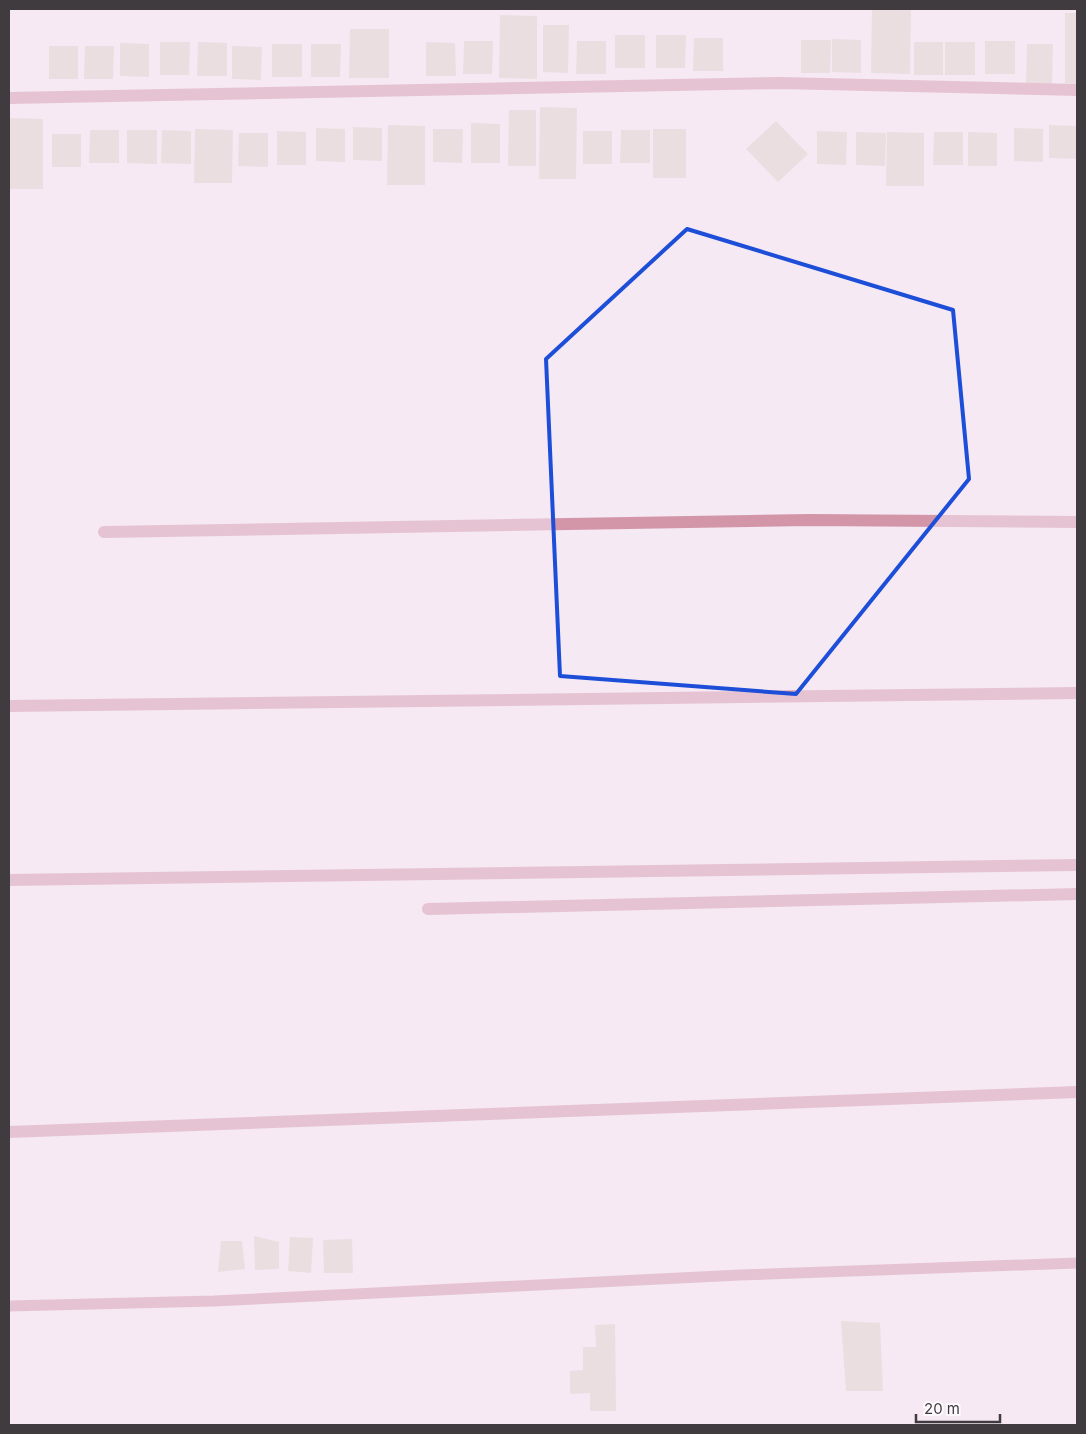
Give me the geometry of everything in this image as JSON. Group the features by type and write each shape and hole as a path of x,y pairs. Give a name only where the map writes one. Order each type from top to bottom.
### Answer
{"street":[{"path":"9,98 780,83 1077,90"},
{"path":"104,532 808,520 1077,522"},
{"path":"9,706 1077,693"},
{"path":"9,880 1077,865"},
{"path":"428,909 1077,894"},
{"path":"9,1132 1077,1092"}],"lane":[{"path":"9,1306 214,1301 740,1275 1077,1263"}],"highlighted area":[{"path":"687,229 953,310 969,479 796,694 560,676 546,359"}],"building":[{"path":"872,9 911,9 910,74 871,73"},
{"path":"1065,13 1077,13 1077,84 1065,83"},
{"path":"500,15 537,16 537,79 499,78"},
{"path":"543,25 569,25 568,73 543,72"},
{"path":"350,29 389,29 389,78 349,78"},
{"path":"615,35 645,35 645,68 615,68"},
{"path":"656,35 686,35 685,68 656,68"},
{"path":"694,38 723,38 723,71 693,71"},
{"path":"832,39 861,40 861,73 832,72"},
{"path":"801,40 831,40 830,73 801,73"},
{"path":"464,41 493,41 492,74 463,74"},
{"path":"577,41 606,41 606,74 576,74"},
{"path":"985,41 1015,41 1015,74 985,74"},
{"path":"160,42 190,42 189,75 160,75"},
{"path":"198,42 227,43 227,76 197,76"},
{"path":"426,42 455,43 456,76 426,76"},
{"path":"914,42 943,42 943,75 914,75"},
{"path":"945,42 975,42 975,75 945,75"},
{"path":"120,43 149,44 149,77 120,76"},
{"path":"272,44 302,44 302,77 272,77"},
{"path":"311,44 341,44 340,77 311,77"},
{"path":"1027,44 1053,44 1052,85 1026,85"},
{"path":"49,46 78,46 78,79 49,79"},
{"path":"85,46 114,46 113,79 84,79"},
{"path":"232,46 262,47 261,80 232,79"},
{"path":"540,107 577,108 576,179 539,179"},
{"path":"509,110 536,110 536,166 508,166"},
{"path":"9,118 43,119 43,189 9,189"},
{"path":"776,121 808,154 778,182 746,149"},
{"path":"471,123 500,124 500,163 471,163"},
{"path":"388,125 425,126 425,185 387,185"},
{"path":"1049,125 1077,126 1077,159 1049,158"},
{"path":"353,127 382,128 382,161 353,160"},
{"path":"316,128 345,129 345,162 316,161"},
{"path":"1014,128 1043,129 1043,162 1014,161"},
{"path":"195,129 233,130 232,183 194,183"},
{"path":"433,129 463,129 462,163 433,162"},
{"path":"653,129 686,129 686,178 653,178"},
{"path":"90,130 119,130 119,163 89,163"},
{"path":"127,130 157,130 157,164 127,163"},
{"path":"162,130 191,131 191,164 161,163"},
{"path":"621,130 650,130 650,163 620,163"},
{"path":"277,131 306,132 306,165 277,165"},
{"path":"583,131 612,131 612,164 583,164"},
{"path":"817,131 847,132 846,165 817,164"},
{"path":"856,132 886,133 885,166 856,165"},
{"path":"887,132 924,133 924,186 886,186"},
{"path":"934,132 963,132 963,165 933,165"},
{"path":"968,132 997,133 997,166 968,166"},
{"path":"239,133 268,133 268,167 238,166"},
{"path":"52,134 81,134 81,167 52,167"},
{"path":"254,1236 279,1242 279,1269 255,1270"},
{"path":"290,1237 313,1238 311,1273 288,1271"},
{"path":"352,1239 353,1273 324,1273 323,1240"},
{"path":"221,1241 242,1241 245,1269 218,1272"},
{"path":"841,1321 880,1323 883,1391 846,1391"},
{"path":"615,1324 616,1411 590,1411 590,1393 570,1394 570,1371 583,1370 583,1347 596,1347 595,1325"}]}
